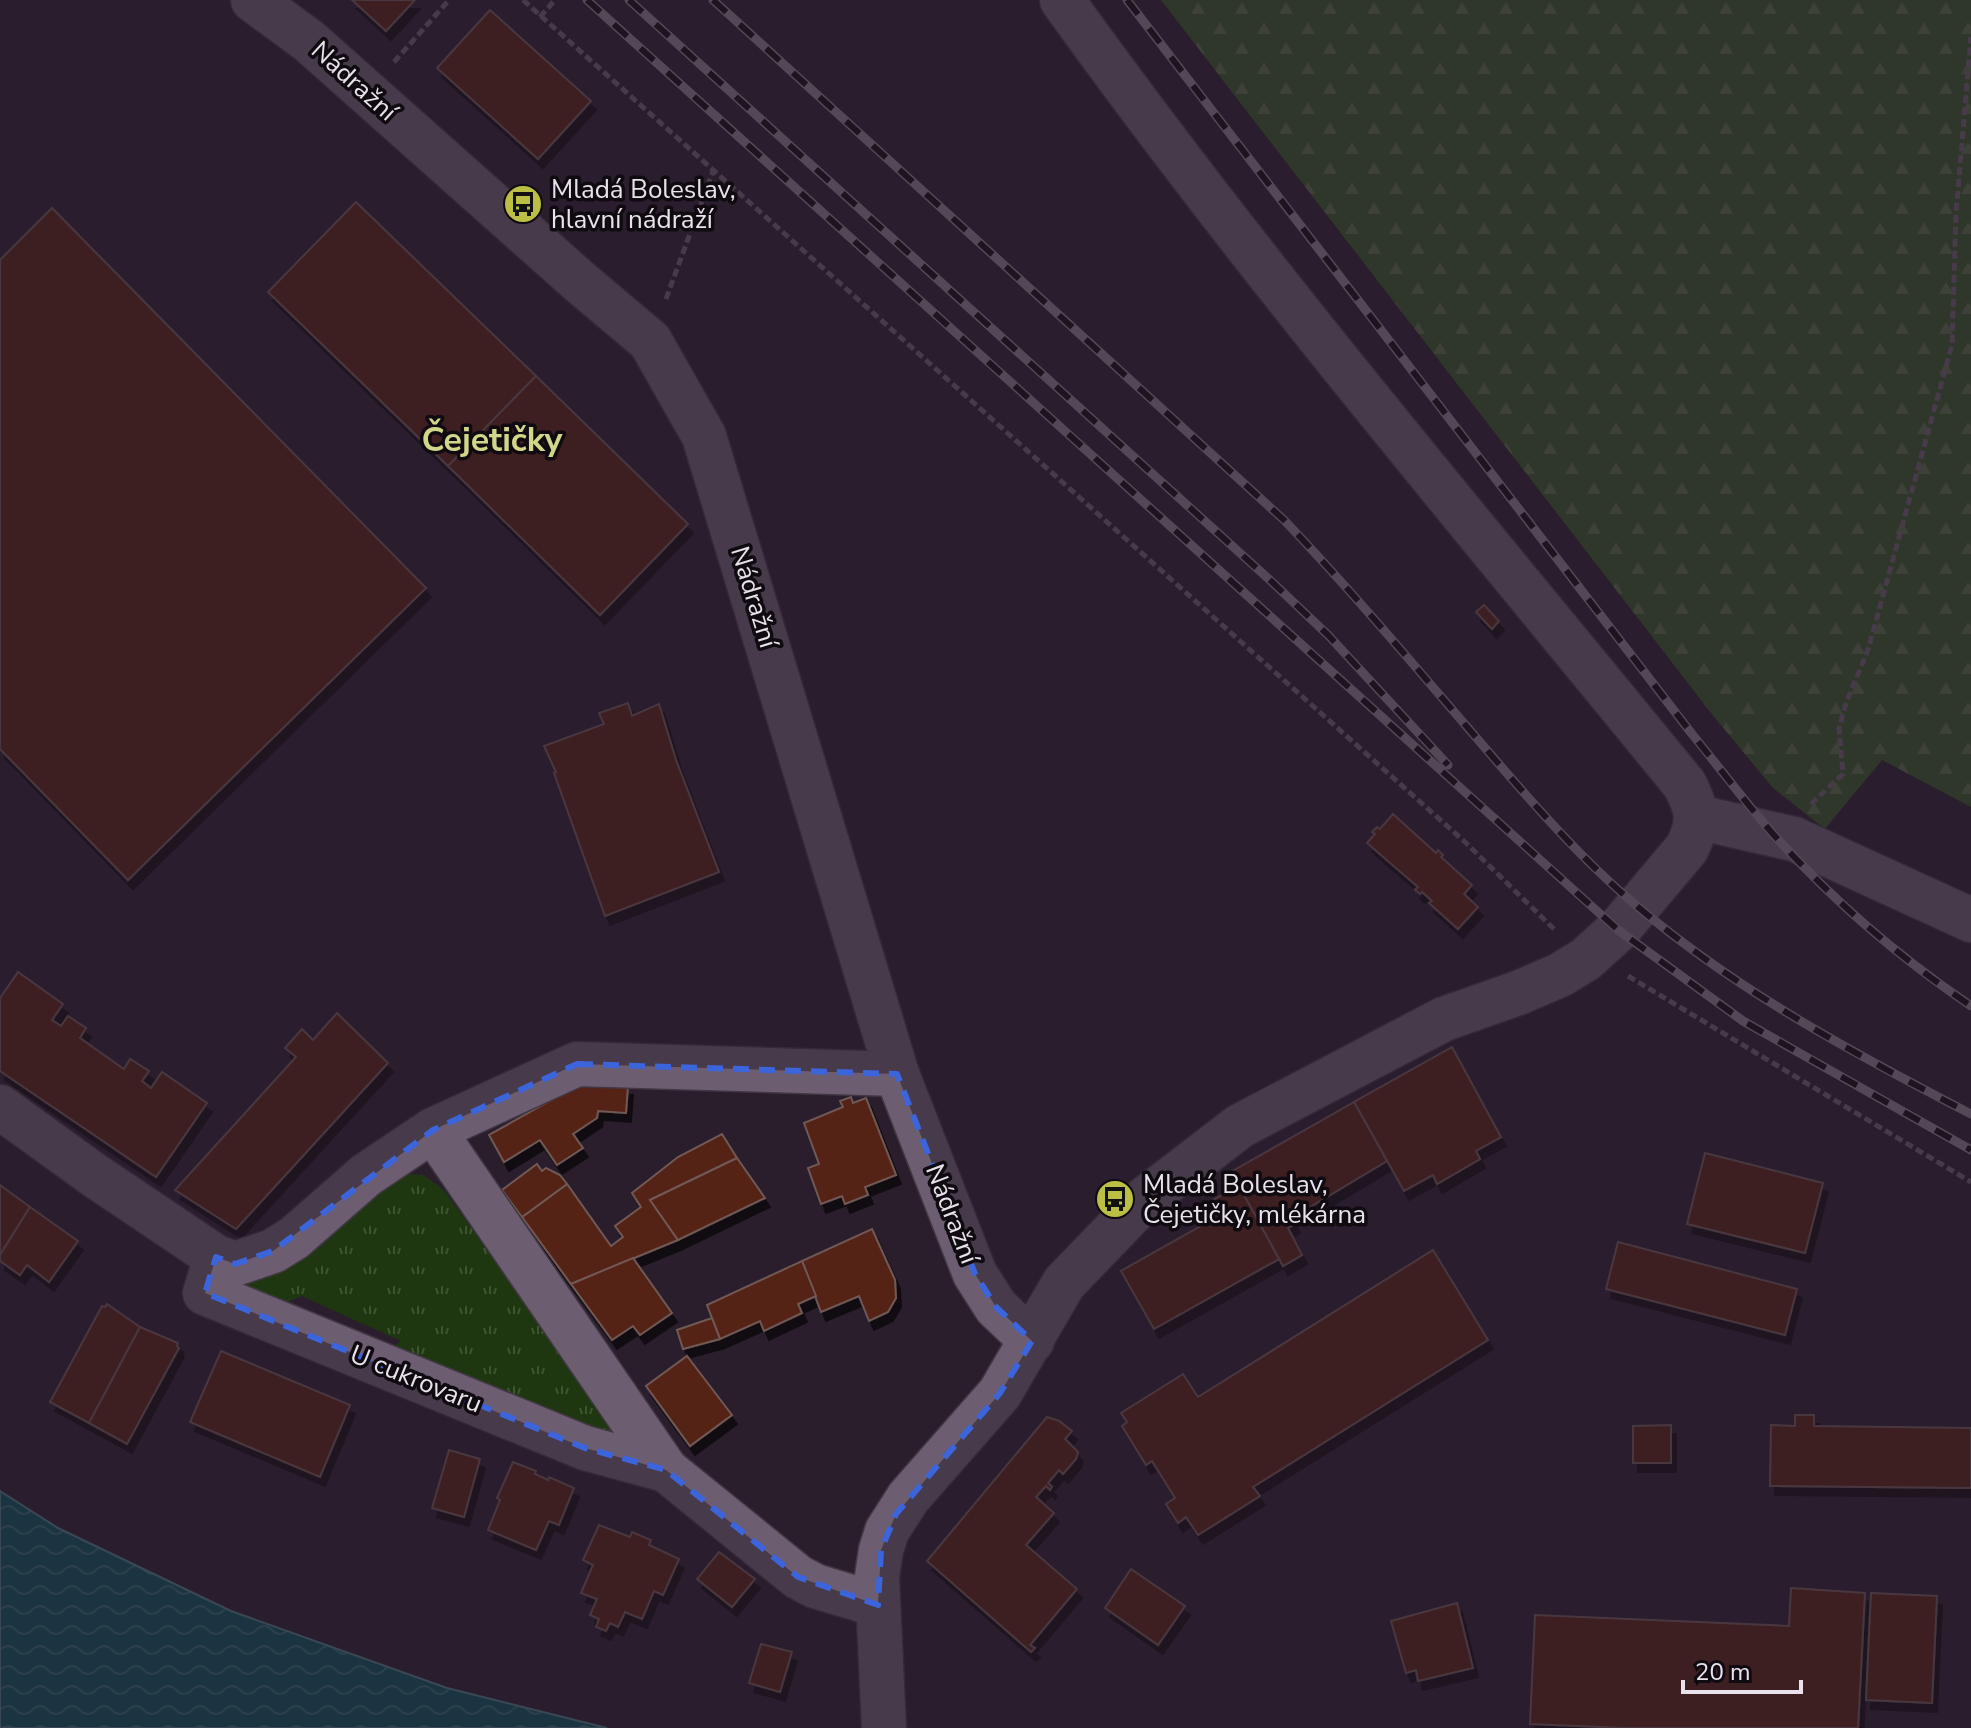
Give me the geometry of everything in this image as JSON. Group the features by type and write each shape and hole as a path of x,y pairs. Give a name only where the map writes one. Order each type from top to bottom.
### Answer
{"street":[{"name":"Nádražní","path":"253,0 309,41 650,341 704,436 897,1074 975,1274 996,1307 1032,1341"},
{"path":"884,1728 877,1577 881,1550 896,1514 1000,1393 1064,1283 1145,1199 1240,1126 1444,1019 1518,993 1560,975 1586,959 1618,930 1687,848 1697,817 1685,785 1408,449 1158,131 1062,0"},
{"path":"1697,817 1794,839 1971,920"},
{"path":"0,1107 216,1257 235,1264 273,1251 294,1238 366,1175 433,1130 577,1064 897,1074"},
{"name":"U cukrovaru","path":"433,1130 666,1470 798,1577 815,1586 878,1605"},
{"name":"U cukrovaru","path":"216,1257 205,1293 585,1448 666,1470"}],"path":[{"path":"367,92 449,0"},
{"path":"523,0 1465,842 1586,959 1634,978 1971,1182"},
{"path":"540,17 555,0"},
{"path":"1794,839 1792,818 1826,792 1843,774 1839,729 1842,716 1868,650 1952,345 1956,214 1971,37"},
{"path":"650,341 713,171"}],"highlighted area":[{"path":"577,1064 897,1074 975,1274 996,1307 1032,1341 1000,1393 896,1514 881,1550 878,1605 798,1577 666,1470 585,1448 205,1293 216,1257 235,1264 273,1251 433,1130"}],"green space":[{"path":"1161,0 1971,0 1971,807 1882,760 1825,829 1773,788 1711,713"},
{"path":"408,1174 423,1175 443,1189 610,1418 611,1428 605,1435 380,1355 401,1341 302,1296 267,1310 245,1289 247,1283"}],"water":[{"path":"0,1491 58,1528 231,1611 447,1688 607,1728 0,1728"}],"building":[{"path":"352,0 415,0 386,31"},
{"path":"490,10 591,101 538,159 437,68"},
{"path":"356,202 536,376 448,466 268,292"},
{"path":"52,208 426,588 128,880 0,749 0,260"},
{"path":"536,376 688,524 600,615 448,466"},
{"path":"1484,605 1499,621 1492,629 1476,612"},
{"path":"628,703 632,716 659,704 676,760 719,872 605,916 556,772 544,746 604,724 599,713"},
{"path":"1393,814 1436,853 1438,850 1443,855 1441,857 1472,885 1464,894 1478,907 1458,929 1429,903 1432,901 1415,890 1418,887 1367,843 1375,834 1372,832 1377,827 1380,829"},
{"path":"18,972 63,1004 52,1020 61,1026 68,1016 86,1028 80,1038 124,1069 130,1059 149,1071 142,1081 151,1088 162,1072 207,1103 156,1177 0,1071 0,998"},
{"path":"337,1013 388,1063 236,1229 175,1190 296,1057 285,1048 302,1029 313,1040"},
{"path":"1452,1047 1501,1137 1476,1151 1480,1159 1437,1184 1433,1175 1404,1191 1354,1102"},
{"path":"580,1084 628,1086 626,1113 598,1111 597,1118 573,1134 583,1148 557,1165 540,1140 504,1162 489,1135"},
{"path":"851,1097 853,1103 866,1098 896,1175 865,1187 868,1195 845,1204 842,1196 821,1204 808,1168 819,1164 804,1123 843,1107 840,1101"},
{"path":"1354,1102 1387,1161 1292,1218 1295,1224 1288,1228 1302,1255 1283,1266 1231,1172"},
{"path":"722,1134 737,1158 650,1200 678,1240 571,1284 522,1217 567,1184 611,1246 623,1237 615,1226 641,1207 632,1193 678,1157"},
{"path":"1705,1153 1823,1183 1805,1253 1687,1224"},
{"path":"737,1158 765,1198 678,1240 650,1200"},
{"path":"537,1164 542,1171 546,1168 560,1175 567,1184 522,1217 502,1190"},
{"path":"0,1185 30,1207 0,1255"},
{"path":"1239,1186 1279,1259 1154,1329 1121,1271 1213,1219 1205,1204"},
{"path":"30,1207 78,1241 49,1282 27,1265 20,1275 0,1261 0,1255"},
{"path":"872,1229 895,1280 896,1298 888,1312 869,1321 859,1296 821,1312 802,1261"},
{"path":"1618,1242 1797,1289 1785,1335 1606,1289"},
{"path":"1433,1250 1488,1340 1253,1487 1260,1496 1198,1535 1186,1517 1178,1523 1166,1504 1175,1498 1152,1461 1146,1465 1122,1426 1127,1422 1121,1413 1183,1374 1198,1397"},
{"path":"633,1258 672,1313 640,1335 633,1326 612,1340 571,1284"},
{"path":"802,1261 816,1296 798,1304 802,1313 764,1331 760,1321 720,1339 707,1305"},
{"path":"107,1304 140,1327 89,1423 50,1402 102,1306"},
{"path":"712,1318 720,1339 683,1349 677,1330"},
{"path":"140,1327 178,1343 179,1348 127,1444 89,1423"},
{"path":"221,1351 350,1405 320,1477 190,1422"},
{"path":"687,1356 732,1415 690,1446 646,1386"},
{"path":"1795,1415 1814,1415 1814,1426 1971,1428 1971,1488 1770,1486 1771,1425 1795,1426"},
{"path":"1047,1417 1072,1431 1065,1439 1078,1452 1063,1474 1059,1470 1048,1483 1052,1487 1050,1490 1046,1486 1036,1497 1054,1513 1026,1545 1077,1589 1030,1645 1035,1648 1031,1652 927,1561"},
{"path":"1671,1425 1671,1463 1633,1463 1633,1426"},
{"path":"449,1450 480,1459 464,1517 432,1508"},
{"path":"513,1462 536,1471 535,1474 548,1480 549,1477 574,1488 559,1525 549,1521 536,1550 488,1530 500,1500 497,1498"},
{"path":"599,1525 630,1537 632,1532 651,1540 649,1545 679,1559 663,1595 654,1591 642,1619 625,1612 618,1627 610,1623 606,1631 596,1627 599,1619 590,1615 597,1599 581,1593 593,1565 583,1560"},
{"path":"719,1552 755,1579 732,1607 697,1579"},
{"path":"1131,1569 1185,1606 1158,1645 1105,1608"},
{"path":"1791,1588 1865,1593 1858,1728 1625,1728 1530,1724 1535,1615 1789,1626"},
{"path":"1871,1593 1937,1596 1932,1703 1866,1700"},
{"path":"1457,1603 1473,1668 1418,1681 1416,1670 1406,1673 1391,1621"},
{"path":"761,1644 792,1652 780,1692 749,1683"}],"railway":[{"path":"587,0 1618,930 1743,1021 1971,1150"},
{"path":"629,0 1272,582 1328,635 1448,765"},
{"path":"713,0 1284,520 1377,622 1528,798 1615,887 1677,938 1757,994 1841,1045 1971,1114"},
{"path":"1127,0 1763,822 1795,858 1867,926 1971,1006"}],"place":[{"name":"Mladá Boleslav, hlavní nádraží","path":"523,204"},
{"name":"Mladá Boleslav, Čejetičky, mlékárna","path":"1115,1199"}],"district":[{"name":"Čejetičky","path":"492,440"}]}
